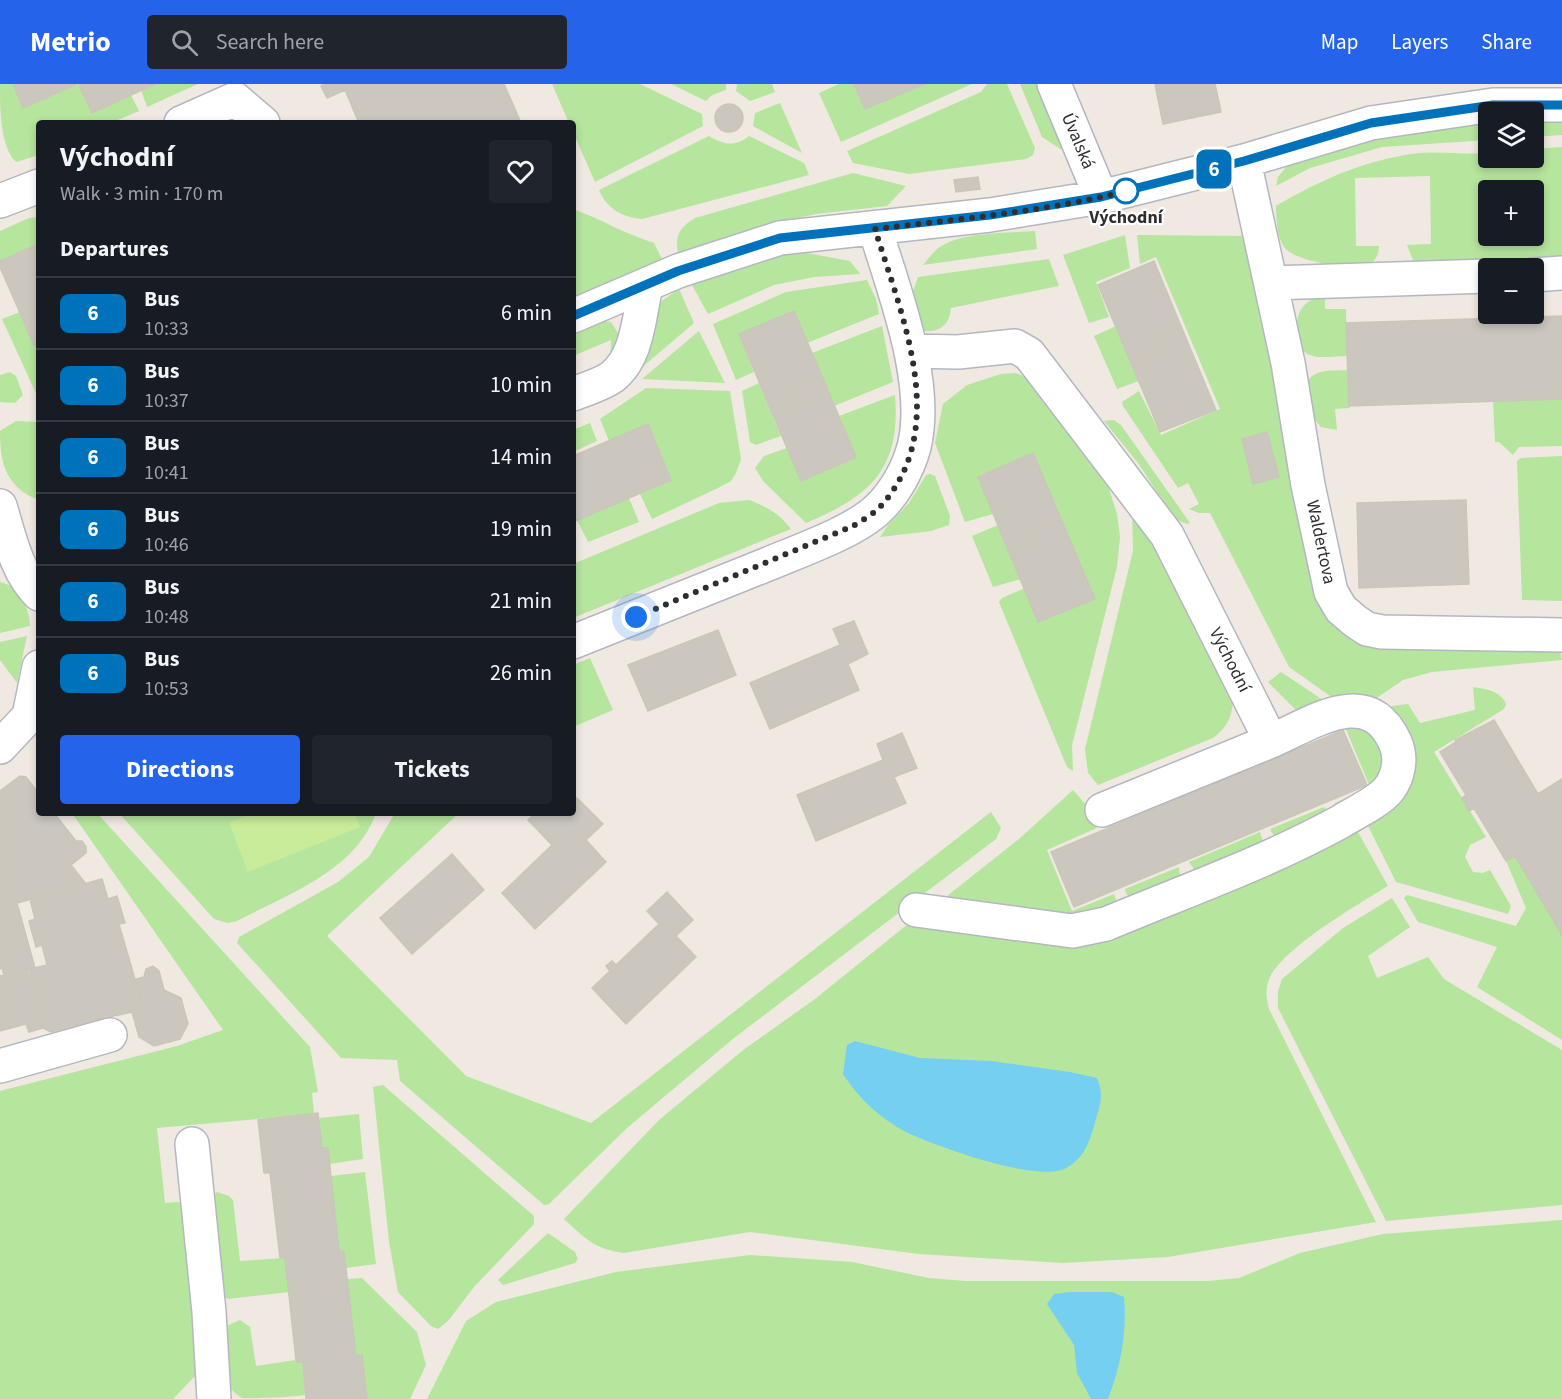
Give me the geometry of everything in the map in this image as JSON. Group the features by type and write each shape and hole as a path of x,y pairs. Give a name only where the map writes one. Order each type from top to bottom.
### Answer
{"street":[{"name":"Úvalská","path":"1054,84 1101,197"},
{"path":"576,315 678,271 780,238 990,215 1101,197 1244,161 1371,123 1541,98"},
{"path":"188,120 235,99 260,120"},
{"name":"Waldertova","path":"1244,161 1271,283 1324,560 1331,592 1341,609 1367,629 1382,632 1562,635"},
{"path":"0,201 36,187"},
{"path":"576,641 853,526 878,510 895,489 906,469 914,446 917,421 911,351 901,310 875,229"},
{"path":"1544,274 1562,273"},
{"path":"1271,283 1478,276"},
{"path":"576,393 610,378 622,367 631,351 646,286"},
{"name":"Východní","path":"911,351 958,352 1015,346 1029,354 1167,535 1271,741"},
{"path":"0,506 17,546 27,580 36,590"},
{"path":"0,747 29,716 36,682"},
{"path":"916,910 1072,931 1106,924 1304,842 1355,813 1389,789 1400,765 1399,750 1384,725 1372,713 1354,710 1335,713 1102,810"},
{"path":"0,1066 110,1035"},
{"path":"192,1144 209,1312 214,1399"}],"green space":[{"path":"0,84 13,84 23,108 79,84 92,113 131,95 139,111 118,120 36,120 36,156 16,162 7,147 1,115"},
{"path":"155,84 198,84 147,107 141,90"},
{"path":"552,84 640,84 702,114 703,126 595,182 576,139 576,120 568,120"},
{"path":"671,84 726,84 726,90 712,95 706,101"},
{"path":"737,84 772,84 775,92 750,101 736,91"},
{"path":"839,84 854,84 865,109 924,84 972,84 841,142 819,93"},
{"path":"987,84 1007,84 1035,148 1033,155 1026,159 909,174 853,163 847,151 981,92"},
{"path":"1020,84 1040,84 1059,129 1062,150 1042,137"},
{"path":"780,103 802,153 753,126 755,113"},
{"path":"1544,116 1562,116 1562,135 1544,136"},
{"path":"1478,121 1478,141 1382,147 1310,168 1276,186 1278,177 1290,162 1352,144 1406,132"},
{"path":"709,136 729,144 739,142 749,136 804,163 809,175 642,219 616,211 602,197 599,190"},
{"path":"1562,147 1562,261 1544,262 1544,258 1478,258 1478,264 1423,266 1413,260 1407,245 1431,244 1430,176 1355,178 1356,246 1379,246 1376,257 1368,265 1350,267 1324,264 1299,257 1284,247 1280,238 1276,206 1327,179 1381,160 1400,156 1419,153 1478,154 1478,168 1544,168 1544,148"},
{"path":"853,173 906,186 887,206 816,214 767,225 678,254 679,233 695,218"},
{"path":"576,210 654,243 662,259 576,297"},
{"path":"36,217 36,245 0,261 0,231 29,218"},
{"path":"1035,231 1037,249 923,265 937,249 952,241 987,234"},
{"path":"1125,235 1130,268 1096,282 1109,317 1089,323 1063,255"},
{"path":"1137,235 1245,236 1338,621 1560,651 1562,660 1432,672 1403,680 1368,704 1340,703 1289,667 1210,513 1199,513 1189,509 1199,504 1188,483 1178,488 1123,406 1122,402 1139,391 1161,435 1220,409 1156,257 1140,264","holes":["1267,432 1253,484 1242,439"]},
{"path":"802,252 850,261 860,274 814,277 774,285 708,314 692,285 782,255"},
{"path":"1049,259 1059,286 951,308 943,327 934,331 923,331 910,300 918,277"},
{"path":"867,280 876,299 879,314 807,343 794,311 739,334 754,372 736,380 713,324 786,292"},
{"path":"679,289 694,323 620,386 656,305"},
{"path":"1325,295 1325,309 1346,309 1347,356 1314,356 1304,352 1300,345 1297,321 1301,309 1311,300"},
{"path":"20,312 34,345 36,344 36,393 2,319"},
{"path":"604,321 611,322 619,335 610,369 611,340 576,355 576,333"},
{"path":"882,326 893,382 834,406 812,353"},
{"path":"1116,326 1139,381 1117,389 1094,336"},
{"path":"699,331 725,383 642,379"},
{"path":"1348,370 1350,408 1335,409 1337,430 1321,427 1312,416 1308,381 1320,372"},
{"path":"10,372 16,376 23,395 15,403 0,402 0,375"},
{"path":"1015,373 1026,377 1101,463 1117,514 1120,537 1117,567 1072,745 1073,771 1067,767 999,602 1002,598 1025,588 1039,622 1095,599 1033,454 978,476 993,514 965,522 935,443 943,404 967,385 1001,374"},
{"path":"759,383 781,436 756,445 750,442 742,391"},
{"path":"646,388 730,391 741,459 731,481 652,519 640,494 671,480 648,425 609,441 600,419"},
{"path":"895,395 896,421 887,461 877,477 864,490 829,513 806,523 763,481 755,468 764,456 787,448 801,480 856,457 839,416"},
{"path":"1562,399 1562,446 1519,447 1513,455 1499,442 1495,442 1493,401"},
{"path":"1114,420 1121,425 1190,523 1175,519 1138,463 1104,421"},
{"path":"16,421 36,422 36,499 19,489 7,473 1,454 0,431"},
{"path":"590,423 597,441 576,451 576,429"},
{"path":"1562,456 1562,601 1522,600 1517,461 1521,458"},
{"path":"926,475 935,476 950,516 949,525 931,531 880,537 909,503"},
{"path":"629,498 639,522 588,542 577,520"},
{"path":"749,500 772,511 791,529 576,617 576,563 719,503"},
{"path":"1132,505 1154,539 1233,702 1228,722 1213,738 1098,785 1088,773 1085,749 1133,551"},
{"path":"998,525 1021,579 993,587 972,536"},
{"path":"0,582 18,593 26,605 30,626 0,633"},
{"path":"27,636 17,683 0,660 0,642"},
{"path":"590,658 613,710 576,726 576,664"},
{"path":"1281,672 1332,706 1303,717 1268,682"},
{"path":"1473,687 1497,693 1506,704 1504,709 1434,752 1486,837 1470,845 1465,857 1473,872 1483,873 1490,870 1511,906 1508,914 1396,882 1365,820 1398,795 1387,713 1392,706 1408,704 1420,723 1475,710"},
{"path":"1337,722 1375,732 1386,765 1372,789 1336,807 1335,803 1370,787 1345,727 1294,746"},
{"path":"1073,790 1088,807 1097,828 1047,850 1072,911 1114,894 1118,904 1080,926 942,900 1019,839"},
{"path":"1324,807 1327,811 1275,838 1270,829"},
{"path":"991,812 1001,828 996,839 734,1038 627,1128 549,1204 544,1205 400,1081 397,1060 341,1058 237,943 239,937 338,882 369,857 393,816 456,816 327,936 466,1076 591,1123"},
{"path":"74,816 100,816 310,1047 318,1092 312,1093 314,1114 157,1128 165,1203 179,1202 185,1206 202,1358 194,1377 173,1399 0,1399 0,1091 177,1046 223,1030"},
{"path":"122,816 374,816 353,851 317,879 237,921 228,923 214,919"},
{"path":"246,816 356,816 360,827 248,872 229,823"},
{"path":"1354,825 1388,886 1323,927 1291,952 1270,977 1267,997 1269,1009 1376,1222 1168,1257 1063,1263 919,1254 750,1232 624,1253 598,1246 564,1219 659,1120 742,1051 815,999 908,924 1067,938"},
{"path":"1260,832 1263,842 1195,871 1189,862"},
{"path":"1515,856 1562,935 1562,1040 1477,987 1497,947 1418,922 1404,898 1407,895 1516,926 1526,908 1506,861"},
{"path":"1179,867 1180,878 1132,900 1126,893 1125,889"},
{"path":"1392,898 1410,927 1368,956 1377,978 1428,957 1444,979 1562,1050 1562,1205 1386,1221 1278,1008 1278,991 1282,979 1343,928"},
{"path":"383,1085 534,1216 534,1224 474,1287 448,1321 438,1329 431,1326 398,1292 389,1242 373,1087"},
{"path":"359,1114 363,1159 329,1164 322,1148 319,1118"},
{"path":"365,1172 376,1264 346,1268 344,1252 339,1252 331,1176"},
{"path":"217,1192 233,1200 240,1261 285,1258 289,1292 228,1299 220,1294 213,1195"},
{"path":"1562,1220 1562,1399 427,1399 466,1321 496,1302 616,1272 750,1255 852,1262 929,1278 965,1281 1209,1281 1239,1278 1300,1253 1383,1234"},
{"path":"548,1233 575,1252 578,1259 575,1263 503,1285 498,1280"},
{"path":"362,1278 417,1332 426,1365 410,1399 367,1399 362,1355 356,1356 347,1279"},
{"path":"240,1320 250,1327 256,1366 296,1360 303,1362 305,1395 242,1398 230,1388 227,1384 222,1328"}],"water":[{"path":"855,1041 920,1058 991,1061 1097,1078 1101,1091 1100,1102 1087,1145 1080,1157 1064,1169 1050,1172 1031,1171 985,1161 906,1132 871,1107 843,1074 847,1045"},
{"path":"1112,1292 1124,1297 1125,1323 1122,1349 1108,1399 1091,1399 1077,1373 1074,1345 1047,1304 1054,1294"}],"building":[{"path":"13,84 77,84 23,108"},
{"path":"79,84 155,84 92,113"},
{"path":"325,84 504,84 520,120 358,120 345,90 327,98 321,86"},
{"path":"854,84 924,84 865,109"},
{"path":"1155,84 1215,84 1221,112 1163,124"},
{"path":"729,104 739,108 743,118 739,128 729,132 719,128 715,118 719,108"},
{"path":"978,177 980,189 956,192 954,180"},
{"path":"36,245 36,344 34,345 0,267 0,261"},
{"path":"1154,261 1181,326 1153,337 1160,354 1132,365 1098,285"},
{"path":"794,311 822,376 794,387 801,403 773,415 739,334"},
{"path":"1562,316 1562,399 1349,406 1346,323 1478,319 1478,324 1544,324 1544,317"},
{"path":"1181,326 1216,410 1160,432 1132,365 1160,354 1153,337"},
{"path":"822,376 856,457 801,481 773,415 801,403 794,387"},
{"path":"648,424 671,480 576,521 576,455"},
{"path":"1267,432 1279,477 1253,484 1242,439"},
{"path":"1033,453 1061,519 1033,530 1039,546 1011,557 978,477"},
{"path":"1466,500 1469,584 1359,588 1357,503"},
{"path":"1061,519 1095,599 1038,622 1011,557 1039,546 1033,530"},
{"path":"854,621 868,654 848,664 859,690 770,729 750,683 840,645 833,629"},
{"path":"718,630 736,675 648,711 628,665"},
{"path":"1494,720 1538,794 1562,779 1562,935 1515,856 1506,861 1474,808 1469,811 1462,798 1466,795 1440,752 1456,742 1455,740"},
{"path":"1343,730 1367,785 1074,907 1051,852"},
{"path":"902,733 917,768 894,777 906,803 816,841 797,795 883,760 877,744"},
{"path":"20,776 26,777 36,790 36,816 56,816 76,841 82,841 86,847 86,853 71,865 86,884 17,903 10,887 0,890 0,791"},
{"path":"576,799 603,824 586,840 606,862 535,929 502,893 552,845 528,820 533,816 576,816"},
{"path":"452,854 484,890 412,954 380,918"},
{"path":"102,879 108,899 117,896 125,923 119,924 140,997 132,1012 100,1019 101,1023 83,1028 82,1024 51,1032 43,1028 29,969 47,965 42,945 36,947 29,921 35,919 30,899"},
{"path":"10,887 17,903 35,968 4,975 2,968 0,969 0,890"},
{"path":"667,892 693,920 676,936 696,957 626,1024 592,988 610,971 606,966 612,961 616,965 659,924 647,911"},
{"path":"153,966 159,971 164,990 181,998 188,1024 180,1039 154,1046 139,1037 132,1012 140,997 136,979 144,977 146,969"},
{"path":"27,969 43,1028 29,1032 26,1024 0,1031 0,976"},
{"path":"318,1113 322,1148 328,1148 339,1252 344,1252 356,1356 362,1355 367,1399 306,1399 303,1362 296,1360 285,1258 280,1258 270,1173 264,1173 258,1120"}],"bus line":[{"name":"6","path":"576,315 678,271 780,238 990,215 1101,197 1244,161 1371,123 1493,105 1562,105"}],"place":[{"name":"Východní","path":"1126,191"}],"route":[{"path":"636,617 784,557 853,526 878,510 895,489 906,469 914,446 917,421 915,381 911,351 901,310 875,229 990,215 1131,190 1126,191"}]}
